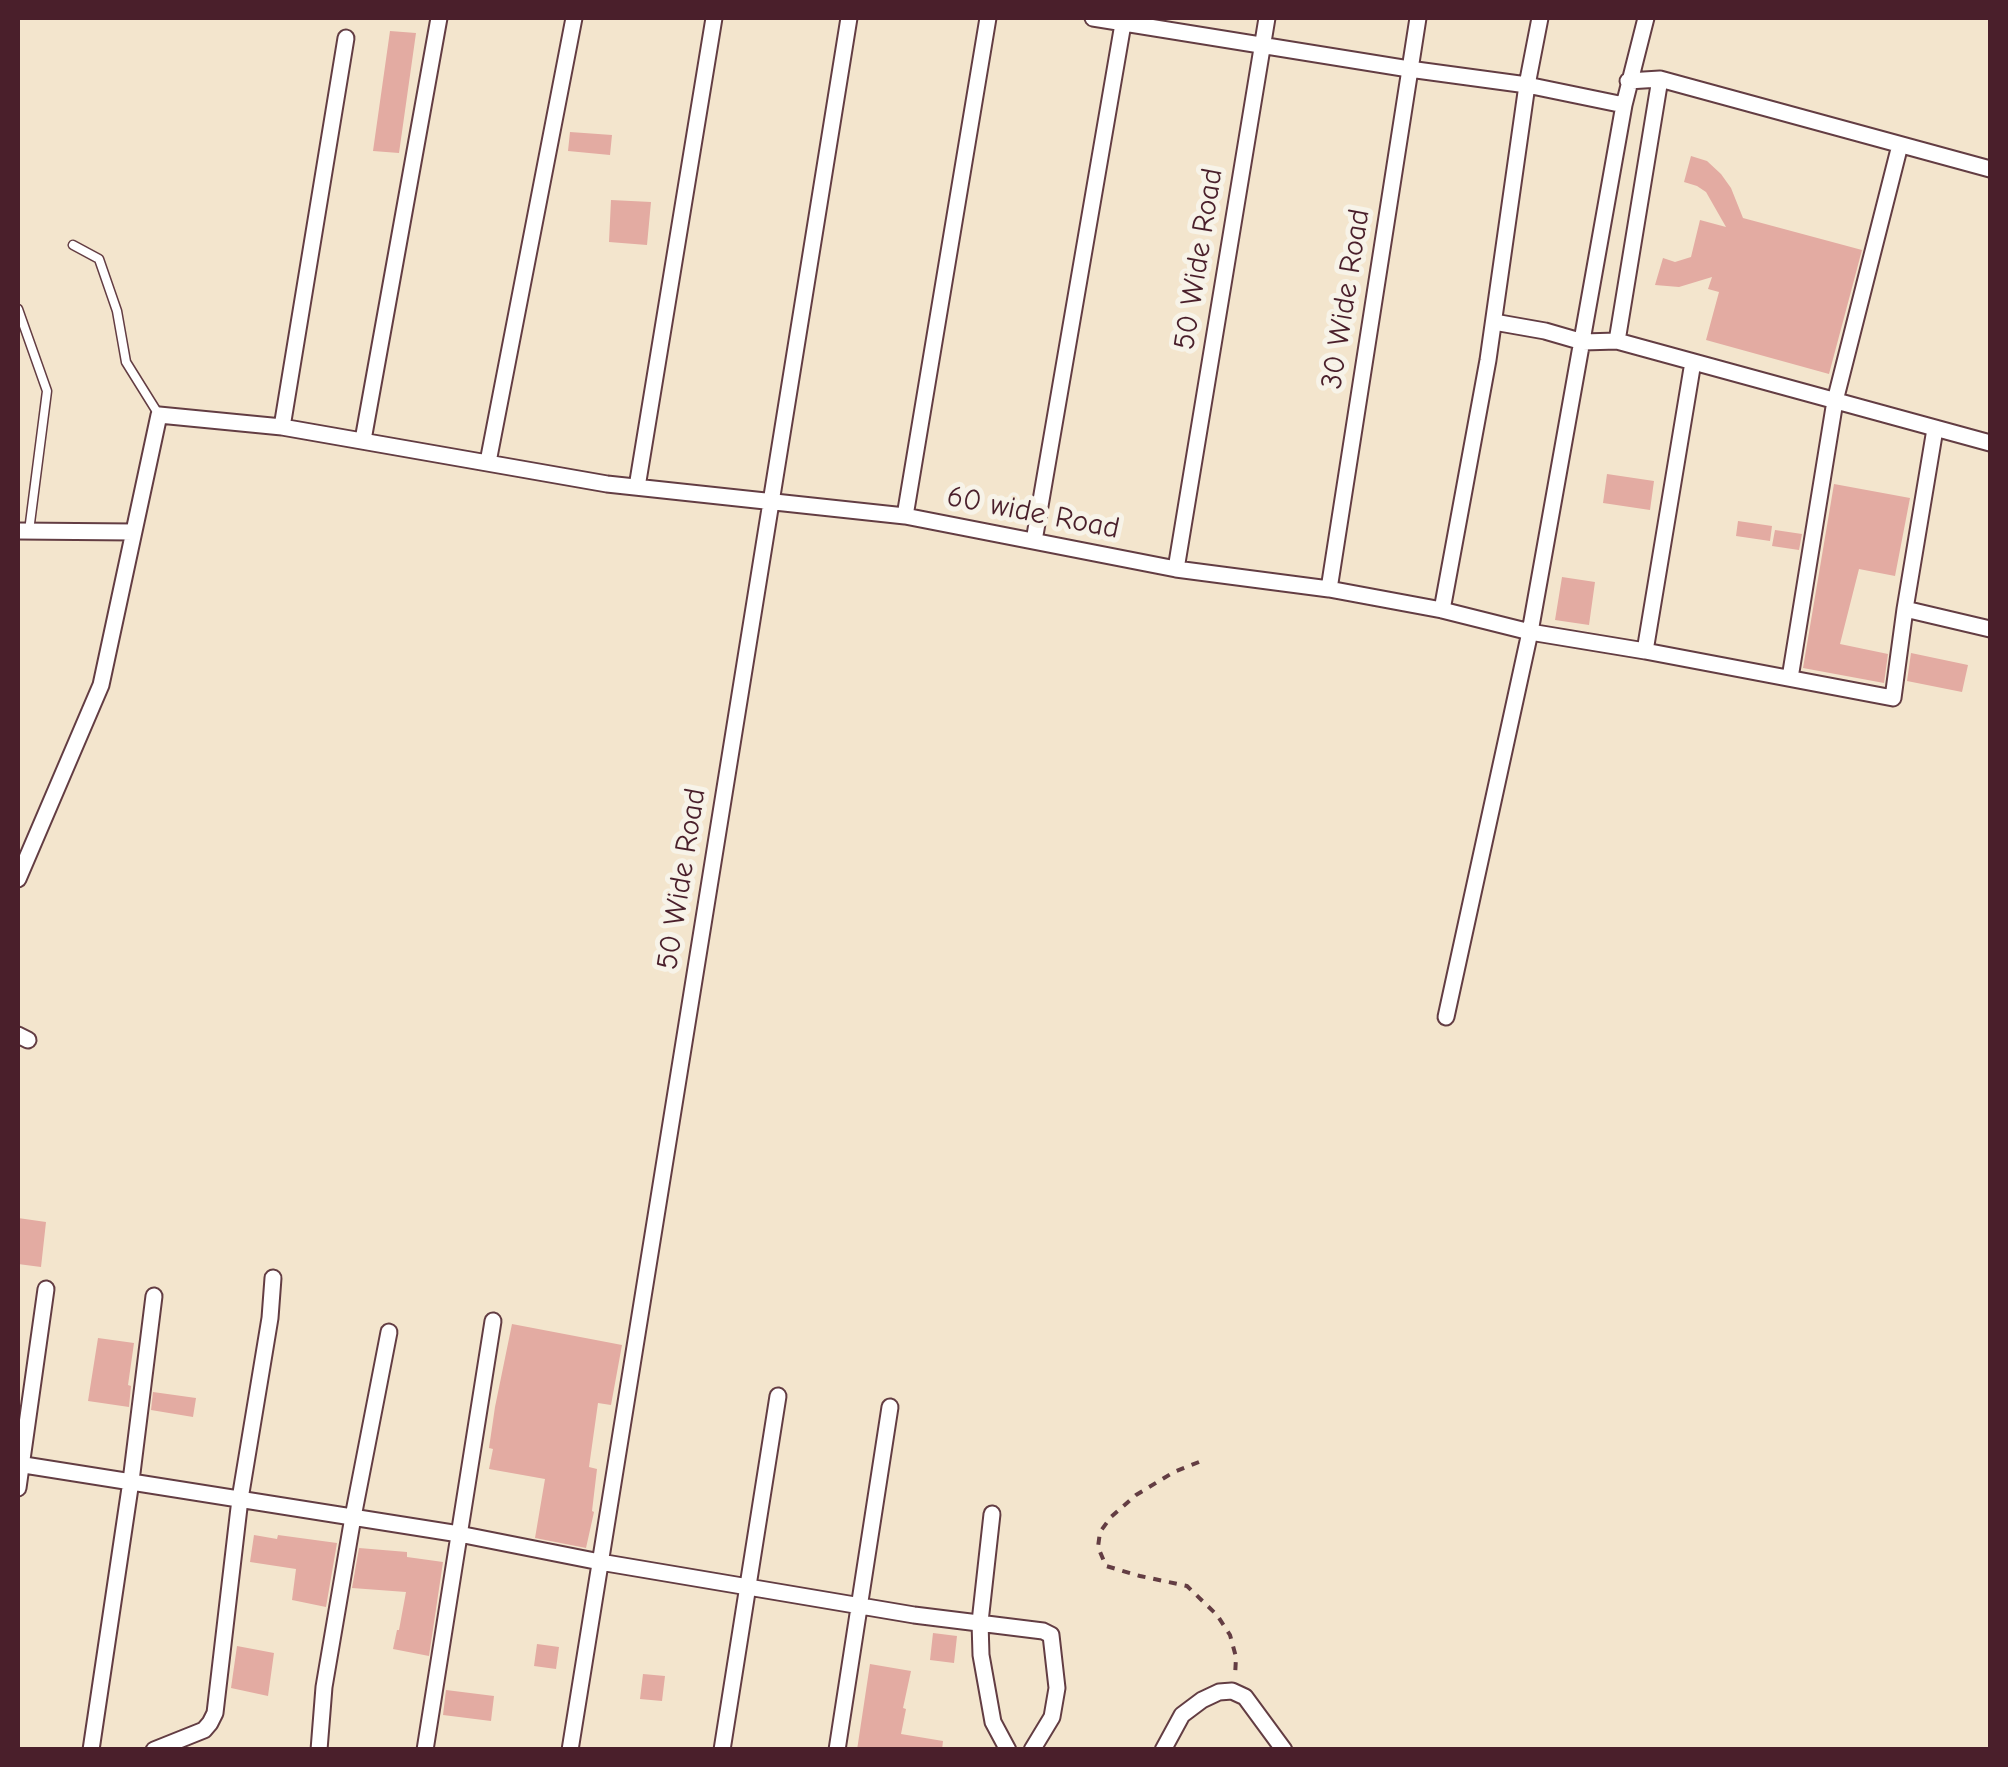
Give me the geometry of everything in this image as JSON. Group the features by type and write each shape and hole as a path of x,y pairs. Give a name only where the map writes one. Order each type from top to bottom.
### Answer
{"street":[{"path":"363,440 439,18"},
{"path":"488,462 574,18"},
{"path":"637,487 714,18"},
{"name":"50 Wide Road","path":"570,1750 849,18"},
{"path":"905,516 988,18"},
{"path":"1093,18 1527,85 1624,105"},
{"name":"50 Wide Road","path":"1176,569 1267,18"},
{"name":"30 Wide Road","path":"1329,589 1418,18"},
{"path":"1442,610 1494,322 1540,18"},
{"path":"1446,1016 1530,632 1628,81 1646,18"},
{"path":"1034,542 1123,20"},
{"path":"282,427 346,38"},
{"path":"1628,81 1660,78 1990,169"},
{"path":"1617,341 1660,78"},
{"path":"1790,678 1835,401 1900,145"},
{"path":"1494,322 1583,342 1617,341 1990,443"},
{"path":"1645,651 1694,362"},
{"path":"18,878 101,685 159,415"},
{"name":"60 wide Road","path":"159,415 282,427 607,484 905,516 1176,569 1329,589 1442,610 1530,632 1892,698 1904,609"},
{"path":"1935,429 1904,609 1990,630"},
{"path":"23,532 134,532"},
{"path":"154,1750 204,1730 214,1713 273,1278"},
{"path":"18,1488 46,1289"},
{"path":"91,1750 154,1296"},
{"path":"425,1750 493,1321"},
{"path":"319,1750 324,1687 352,1516 389,1332"},
{"path":"722,1750 778,1396"},
{"path":"836,1750 890,1407"},
{"path":"19,1464 352,1516 600,1562 1051,1635 1058,1688 1052,1717 1032,1750"},
{"path":"992,1514 980,1622 981,1655 993,1722 1008,1750"},
{"path":"1163,1750 1182,1715 1202,1700 1232,1691 1245,1698 1284,1750"}],"lane":[{"path":"73,245 99,259 117,311 126,362 159,415"},
{"path":"18,309 47,391 23,532"}],"path":[{"path":"1200,1462 1174,1472 1136,1495 1100,1532 1098,1547 1106,1566 1187,1586 1217,1615 1230,1635 1236,1657 1232,1691"}],"building":[{"path":"390,31 416,33 399,153 373,151"},
{"path":"570,132 612,135 610,155 568,151"},
{"path":"1691,156 1707,161 1721,174 1743,218 1862,250 1829,374 1706,340 1719,292 1708,289 1712,277 1679,287 1655,285 1663,258 1675,262 1691,257 1700,220 1726,227 1706,192 1684,182"},
{"path":"611,200 651,202 647,245 609,242"},
{"path":"1607,474 1654,481 1650,510 1603,503"},
{"path":"1834,484 1910,498 1895,576 1859,569 1840,644 1888,654 1884,683 1803,668"},
{"path":"1738,521 1772,526 1770,541 1736,536"},
{"path":"1775,530 1802,534 1799,550 1772,546"},
{"path":"1562,577 1595,582 1589,625 1555,620"},
{"path":"1911,653 1968,665 1962,692 1907,681"},
{"path":"18,1218 46,1222 41,1267 18,1264"},
{"path":"512,1324 622,1345 611,1405 598,1403 589,1467 597,1469 594,1512 586,1548 535,1538 545,1479 489,1469 495,1407"},
{"path":"98,1338 134,1343 129,1407 88,1401"},
{"path":"153,1392 196,1398 193,1417 151,1410"},
{"path":"254,1535 337,1543 326,1607 292,1600 296,1569 250,1562"},
{"path":"359,1548 407,1552 407,1557 443,1562 429,1656 393,1649 406,1592 352,1588"},
{"path":"933,1633 957,1636 954,1663 930,1660"},
{"path":"537,1644 559,1647 556,1669 534,1666"},
{"path":"237,1646 274,1653 268,1696 231,1688"},
{"path":"870,1664 911,1671 901,1734 943,1741 942,1750 857,1750"},
{"path":"643,1674 665,1676 662,1701 640,1699"},
{"path":"446,1690 494,1696 491,1721 443,1715"}]}
